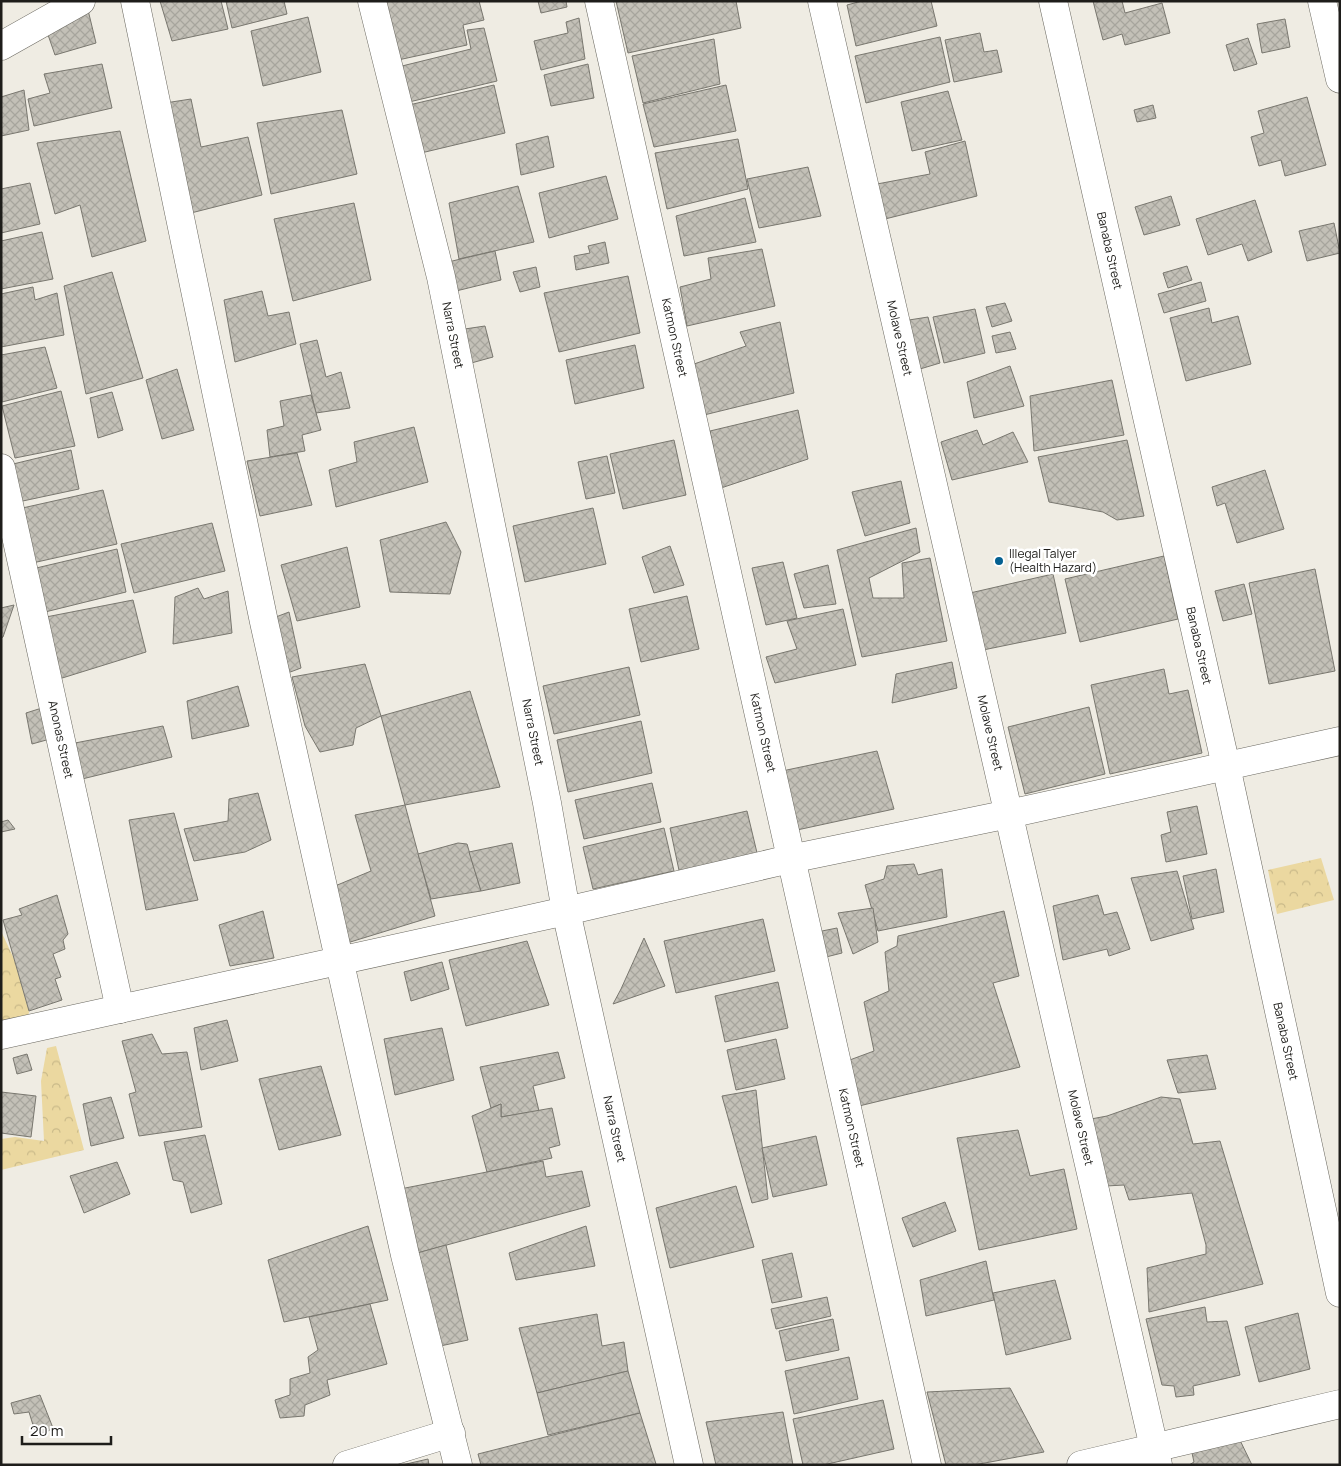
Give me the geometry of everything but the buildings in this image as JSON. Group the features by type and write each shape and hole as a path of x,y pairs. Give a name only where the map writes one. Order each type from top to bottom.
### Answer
{"street":[{"path":"1,46 81,1"},
{"path":"135,1 264,622 405,1255 458,1465"},
{"name":"Narra Street","path":"372,1 441,277 545,793 566,911 689,1465"},
{"name":"Katmon Street","path":"599,1 927,1465"},
{"name":"Molave Street","path":"822,1 1156,1456"},
{"name":"Banaba Street","path":"1053,1 1226,766 1340,1293"},
{"path":"1322,1 1340,78"},
{"name":"Anonas Street","path":"1,468 120,1009"},
{"path":"1,1035 566,911 790,859 1010,814 1340,742"},
{"path":"1081,1465 1156,1456 1340,1404"},
{"path":"347,1465 451,1433"}],"green space":[{"path":"1321,858 1334,900 1277,914 1268,870"},
{"path":"1,931 15,961 29,1011 28,1023 1,1030"},
{"path":"56,1046 84,1150 1,1170 1,1139 15,1137 44,1141 41,1081 47,1048"}],"place":[{"name":"Illegal Talyer (Health Hazard)","path":"999,561"}]}
